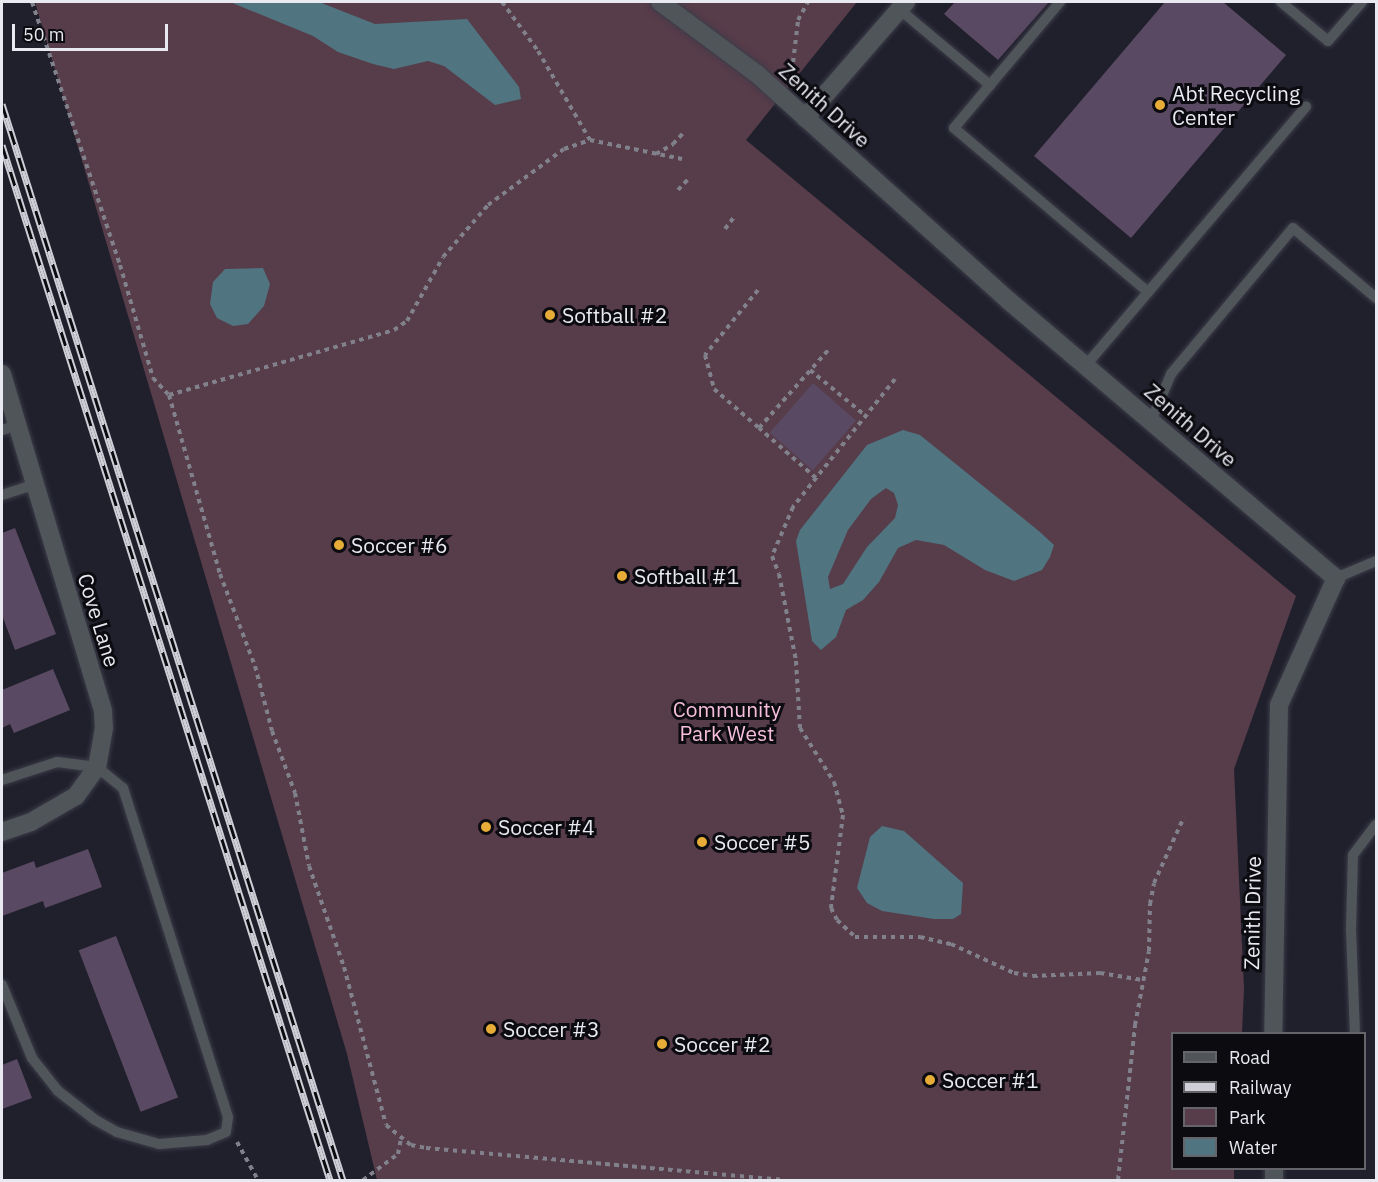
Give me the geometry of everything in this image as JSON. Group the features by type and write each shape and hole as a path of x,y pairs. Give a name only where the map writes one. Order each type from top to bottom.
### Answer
{"street":[{"name":"Zenith Drive","path":"660,2 783,97 1010,301 1087,364 1336,578 1278,705 1273,1032"},
{"path":"805,118 902,5"},
{"name":"Cove Lane","path":"2,374 9,428 35,484 103,711 102,751 97,767 76,796 59,808 2,832"}],"lane":[{"path":"1060,2 954,128 1148,292"},
{"path":"1281,2 1328,41 1362,2"},
{"path":"902,5 990,85"},
{"path":"1087,364 1306,107"},
{"path":"1151,421 1171,374 1293,228 1377,298"},
{"path":"2,495 35,484"},
{"path":"1336,578 1377,561"},
{"path":"2,780 57,762 97,767 123,788 229,1126 220,1136 207,1140 159,1144 136,1140 94,1119 58,1091 32,1058 2,985"},
{"path":"1355,1032 1351,930 1353,855 1377,825"}],"path":[{"path":"32,2 153,378 169,395 220,574 255,666 272,731 295,793 309,866 344,967 379,1108 386,1125 411,1145 461,1152 783,1180"},
{"path":"502,2 538,51 590,140"},
{"path":"783,97 794,67 798,20 808,2"},
{"path":"656,154 673,144 685,131"},
{"path":"169,395 394,330 407,321 443,257 488,206 564,149 590,140 682,159"},
{"path":"678,190 689,178"},
{"path":"725,229 734,217"},
{"path":"758,290 705,355 714,389 816,478"},
{"path":"759,428 831,347"},
{"path":"810,370 867,417"},
{"path":"895,379 793,507 771,556 779,574 796,661 800,728 834,782 843,815 830,892 837,920 855,937 920,937 951,944 1014,973 1056,977 1100,973 1142,980"},
{"path":"1118,1180 1142,980 1149,951 1150,904 1154,883 1184,817"},
{"path":"229,1126 258,1180"},
{"path":"363,1180 398,1154 401,1138"}],"green space":[{"name":"Community Park West","path":"35,2 857,2 746,140 1296,596 1234,769 1244,989 1242,1032 1171,1032 1171,1170 1234,1170 1234,1180 377,1180 347,1054"}],"water":[{"path":"230,2 319,2 375,24 467,19 519,87 521,99 495,105 444,66 428,61 394,69 373,64 338,52 313,36"},
{"path":"263,268 270,284 264,306 248,324 233,326 217,318 210,304 213,282 225,269"},
{"path":"903,430 920,435 1054,545 1042,570 1014,581 985,570 944,545 916,540 898,548 879,582 863,600 846,610 836,637 821,650 812,641 796,541 800,530 867,445","holes":["886,488 894,493 898,505 895,518 867,547 843,584 830,589 828,577 848,530 871,499"]},
{"path":"882,826 904,831 963,883 961,914 953,919 934,919 882,911 867,903 857,888 870,837"}],"building":[{"path":"955,2 1049,2 998,60 944,14"},
{"name":"Abt Recycling Center","path":"1165,2 1223,2 1286,55 1131,238 1034,156"},
{"path":"813,383 856,420 813,470 770,433"},
{"path":"15,528 56,634 15,650 2,615 2,533"},
{"path":"53,669 70,710 14,733 10,724 2,728 2,690"},
{"path":"88,849 102,887 45,908 43,901 2,916 2,873 34,861 36,868"},
{"path":"116,936 178,1098 141,1112 79,950"},
{"path":"17,1059 32,1098 2,1109 2,1065"}],"railway":[{"path":"2,104 343,1180"},
{"path":"2,145 330,1180"}],"place":[{"name":"Abt Recycling Center","path":"1160,105"},
{"name":"Softball #2","path":"550,315"},
{"name":"Soccer #6","path":"339,545"},
{"name":"Softball #1","path":"622,576"},
{"name":"Soccer #4","path":"486,827"},
{"name":"Soccer #5","path":"702,842"},
{"name":"Soccer #3","path":"491,1029"},
{"name":"Soccer #2","path":"662,1044"},
{"name":"Soccer #1","path":"930,1080"}]}
